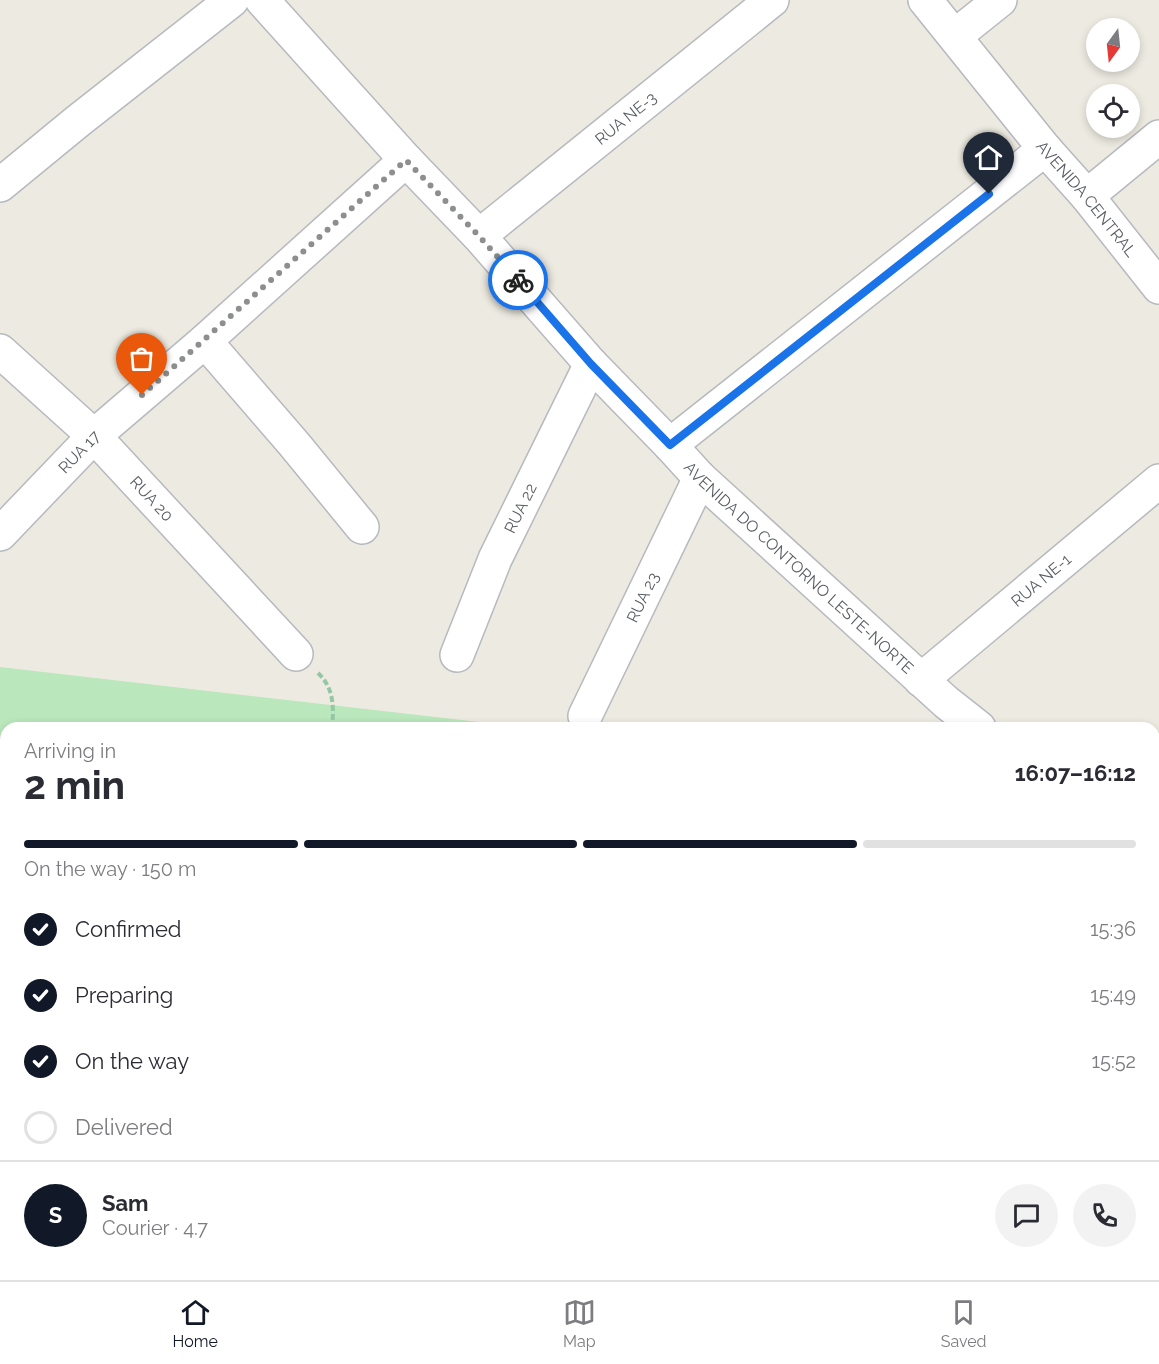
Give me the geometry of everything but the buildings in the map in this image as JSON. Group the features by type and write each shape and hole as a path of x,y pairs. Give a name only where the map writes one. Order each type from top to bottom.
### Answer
{"street":[{"path":"0,185 232,0"},
{"name":"AVENIDA DO CONTORNO LESTE-NORTE","path":"262,0 406,160 479,236 591,364 700,478 921,680 972,722"},
{"name":"RUA NE-3","path":"479,236 772,0"},
{"name":"AVENIDA CENTRAL","path":"925,0 1159,287"},
{"path":"955,36 1000,0"},
{"path":"1087,196 1159,137"},
{"path":"670,445 1045,149"},
{"name":"RUA 17","path":"0,534 94,436 406,160"},
{"path":"205,340 362,527"},
{"name":"RUA 20","path":"0,351 94,436 296,654"},
{"name":"RUA 22","path":"457,655 495,559 591,364"},
{"name":"RUA 23","path":"585,716 700,478"},
{"name":"RUA NE-1","path":"921,680 1159,481"}],"path":[{"path":"296,654 324,679 332,694 332,722"}],"green space":[{"path":"0,667 478,722 0,722"}],"way so far":[{"path":"142,395 406,160 518,280"}],"route":[{"path":"518,280 591,364 670,445 989,194"}]}
